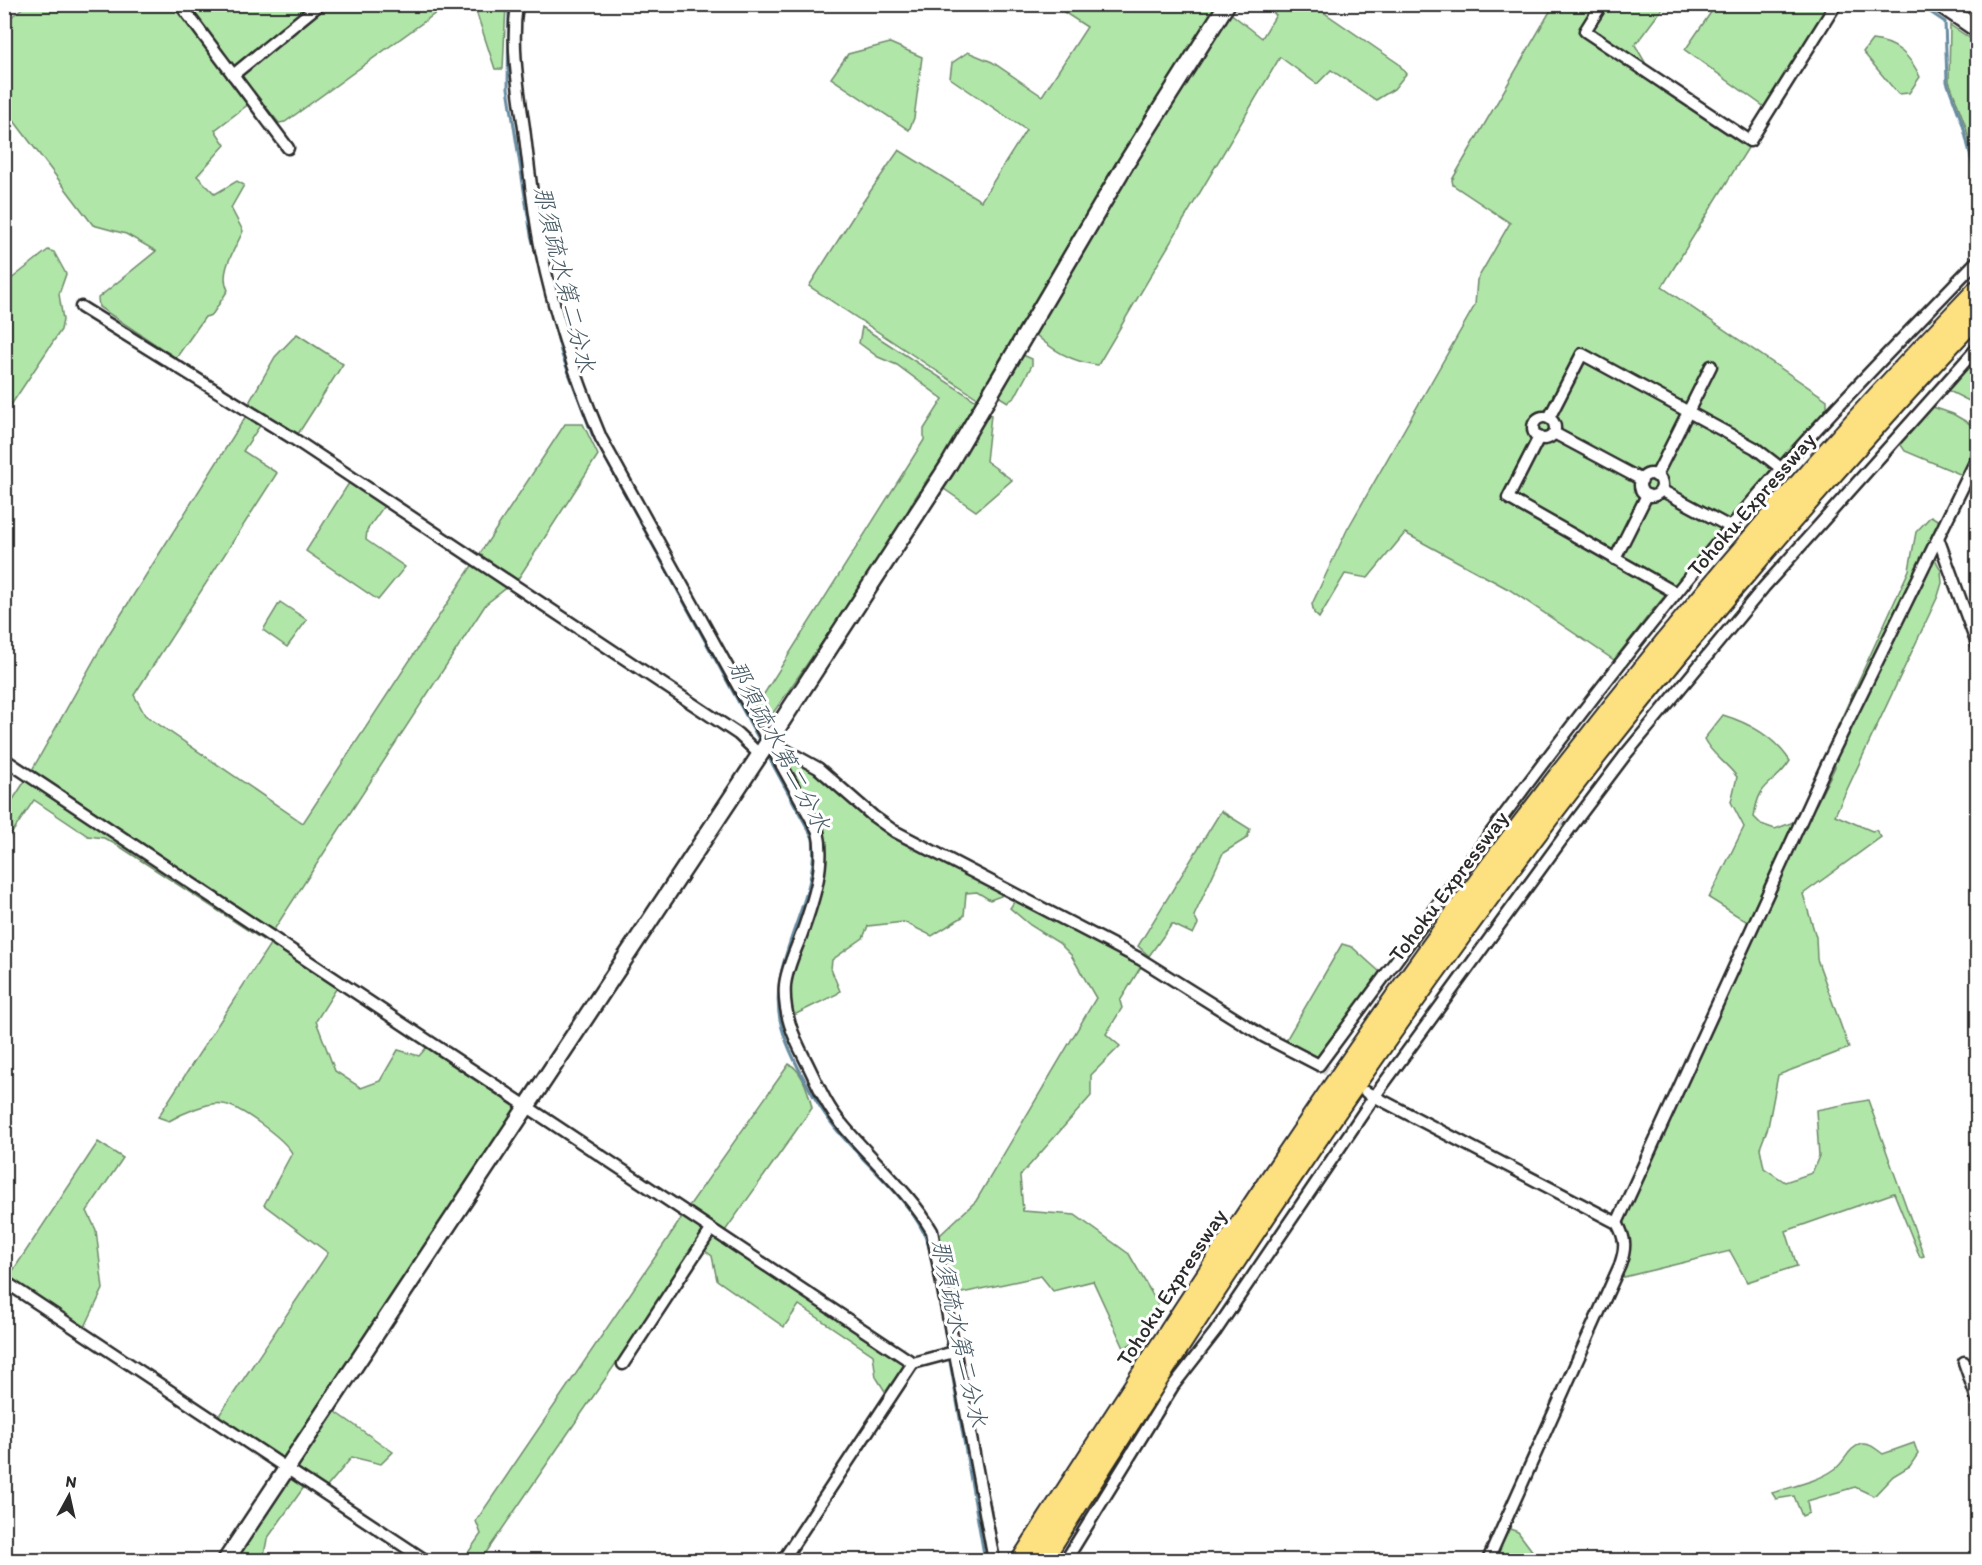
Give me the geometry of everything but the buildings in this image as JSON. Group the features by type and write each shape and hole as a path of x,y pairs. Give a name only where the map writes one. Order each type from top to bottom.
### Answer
{"highway":[{"name":"Tohoku Expressway","path":"1022,1560 1209,1269 1406,982 1477,887 1582,748 1719,578 1888,384 1977,290"},
{"name":"Tohoku Expressway","path":"1042,1560 1231,1269 1415,1000 1498,886 1596,756 1733,588 1814,492 1977,314"}],"street":[{"path":"180,4 288,148"},
{"path":"233,75 320,4"},
{"path":"517,4 514,20 516,70 541,250 581,389 601,438 818,831 821,843 816,885 785,984 785,1010 794,1039 839,1121 917,1209 932,1231 994,1560"},
{"path":"226,1560 769,741 958,450 1125,165 1227,4"},
{"path":"1602,4 1585,31 1750,141 1836,4"},
{"path":"1940,4 1977,30"},
{"path":"769,741 818,768 873,816 894,831 1140,959 1263,1036 1319,1065 1610,675 1676,593 1730,527 1782,469 1977,260"},
{"path":"81,307 294,439 738,734 760,754"},
{"path":"1066,1560 1173,1386 1215,1332 1370,1094 1567,825 1764,587 1977,347"},
{"path":"1549,418 1582,354 1755,448 1782,469"},
{"path":"1656,476 1711,366"},
{"path":"1539,437 1534,430 1535,422 1540,418 1549,418"},
{"path":"1549,418 1554,425 1554,433"},
{"path":"1539,437 1549,437 1554,433"},
{"path":"1554,433 1642,480"},
{"path":"1539,437 1508,498 1676,593"},
{"path":"1617,1223 1829,760 1977,456"},
{"path":"1648,475 1656,476 1662,483 1661,490 1656,495 1647,495 1641,489 1642,480 1648,475"},
{"path":"1661,490 1730,527"},
{"path":"1615,559 1647,495"},
{"path":"1938,538 1977,647"},
{"path":"4,759 914,1363"},
{"path":"1370,1094 1617,1223 1625,1244 1620,1265 1488,1560"},
{"path":"623,1364 711,1230"},
{"path":"4,1281 287,1471 425,1560"},
{"path":"783,1560 914,1363 954,1352"},
{"path":"1964,1362 1977,1402"}],"green space":[{"path":"26,5 447,5 285,122 279,123 258,97 215,130 225,145 197,176 215,194 237,181 244,185 231,208 243,231 227,268 225,283 228,290 212,315 205,317 176,358 99,307 98,298 156,251 126,234 93,225 5,109 5,22"},
{"path":"474,5 506,5 503,69 495,69"},
{"path":"1053,5 1220,5 1262,38 1276,15 1263,5 1321,5 1319,9 1399,64 1406,74 1394,89 1376,100 1331,70 1317,84 1280,57 1098,365 1078,361 1060,353 1029,328 982,401 809,286 899,150 981,201 1026,130 950,78 952,63 968,52 992,62 1042,96 1087,27"},
{"path":"1547,5 1665,5 1635,45 1661,90 1748,148 1662,287 1827,400 1827,409 1652,611 1614,660 1510,590 1405,533 1368,578 1345,574 1319,618 1314,613 1312,604 1347,530 1475,305 1477,280 1510,223 1453,185 1452,180 1552,8"},
{"path":"1716,5 1832,5 1766,108 1685,50"},
{"path":"1950,25 1977,43 1977,175 1966,127 1949,81"},
{"path":"1872,40 1895,47 1912,62 1920,77 1909,93 1898,94 1863,52"},
{"path":"890,43 922,57 914,118 909,130 831,78 848,54"},
{"path":"48,250 54,252 66,274 59,294 63,320 61,330 5,414 5,284"},
{"path":"862,327 978,402 991,415 986,461 1012,480 976,511 928,478 911,504 900,530 771,716 757,705 924,440 924,429 943,399 897,365 878,357 859,343"},
{"path":"297,334 343,364 298,434 294,435 265,418 243,451 277,473 134,695 145,715 303,823 565,424 583,424 598,455 518,579 486,604 266,942 122,848 104,838 88,836 34,800 5,843 5,812 32,770 107,637 251,408 250,401 275,357"},
{"path":"1977,348 1977,405 1945,389"},
{"path":"1023,355 1032,359 1032,365 1015,397 1008,402 998,396"},
{"path":"1927,405 1953,414 1977,428 1977,441 1962,475 1905,451 1899,442"},
{"path":"349,483 384,506 367,530 366,540 405,567 378,600 306,551"},
{"path":"1931,516 1939,521 1939,529 1930,548 1941,571 1942,583 1938,596 1835,815 1872,831 1876,830 1881,837 1803,894 1816,937 1817,959 1849,1048 1778,1075 1768,1127 1760,1148 1764,1168 1785,1182 1812,1173 1819,1156 1816,1110 1868,1100 1924,1256 1920,1257 1894,1193 1786,1231 1797,1266 1747,1282 1730,1251 1624,1277 1621,1270 1621,1220 1754,926 1709,898 1744,827 1731,802 1737,777 1711,750 1704,739 1723,715 1761,732 1777,745 1790,761 1759,796 1754,817 1761,824 1775,829 1791,823 1816,805 1835,767 1830,743 1909,570 1916,532"},
{"path":"280,602 307,620 287,647 263,630"},
{"path":"784,753 817,771 872,819 1001,890 1001,896 990,900 977,892 966,893 964,916 932,936 904,922 868,926 863,938 832,960 831,969 840,991 790,1017 788,980 824,870 827,842 782,758"},
{"path":"1221,811 1250,829 1247,838 1223,853 1194,916 1198,924 1193,934 1172,924 1149,956 1138,946"},
{"path":"1016,899 1142,965 1120,1001 1122,1008 1106,1034 1120,1046 1091,1075 1091,1096 1020,1176 1023,1211 1075,1215 1129,1254 1158,1304 1139,1339 1124,1348 1093,1281 1053,1291 1041,1276 953,1295 948,1291 940,1235 976,1201 1096,998 1071,955 1059,943 1030,925 1010,908"},
{"path":"272,941 338,986 316,1021 335,1071 361,1088 380,1081 398,1050 419,1056 427,1047 515,1105 517,1113 287,1464 218,1417 328,1253 264,1205 292,1153 261,1124 231,1106 217,1104 203,1106 169,1121 158,1117"},
{"path":"1342,944 1352,947 1380,972 1317,1059 1286,1040"},
{"path":"789,1064 798,1071 812,1108 725,1231 689,1206"},
{"path":"98,1142 123,1158 87,1211 96,1230 103,1289 84,1329 8,1278"},
{"path":"683,1216 906,1364 886,1393 876,1377 873,1355 799,1305 784,1327 717,1280 712,1256 697,1245 481,1560 463,1560 481,1534 476,1521"},
{"path":"333,1410 393,1452 381,1464 352,1457 326,1488 309,1480 267,1539 263,1560 232,1560"},
{"path":"1914,1443 1918,1454 1910,1466 1893,1476 1874,1496 1855,1487 1807,1501 1809,1513 1802,1516 1794,1496 1776,1499 1772,1493 1828,1473 1839,1466 1850,1451 1862,1444 1874,1447 1883,1454"},
{"path":"1510,1529 1518,1532 1539,1560 1492,1560 1505,1532"}],"waterway":[{"name":"那須疏水第二分水","path":"509,4 508,88 531,235 562,355 592,434 761,743"},
{"path":"1918,4 1945,22 1947,82 1963,125 1978,187"},
{"name":"那須疏水第二分水","path":"767,754 813,838 813,862 808,886 785,956 780,980 778,1004 782,1028 797,1065 826,1116 844,1139 893,1190 915,1218 924,1233 932,1257 936,1282"},
{"name":"那須疏水第二分水","path":"941,1306 948,1350"},
{"name":"那須疏水第二分水","path":"949,1356 985,1560"}],"tunnel":[{"path":"1524,798 1564,823"},
{"path":"1319,1065 1342,1079"}]}
